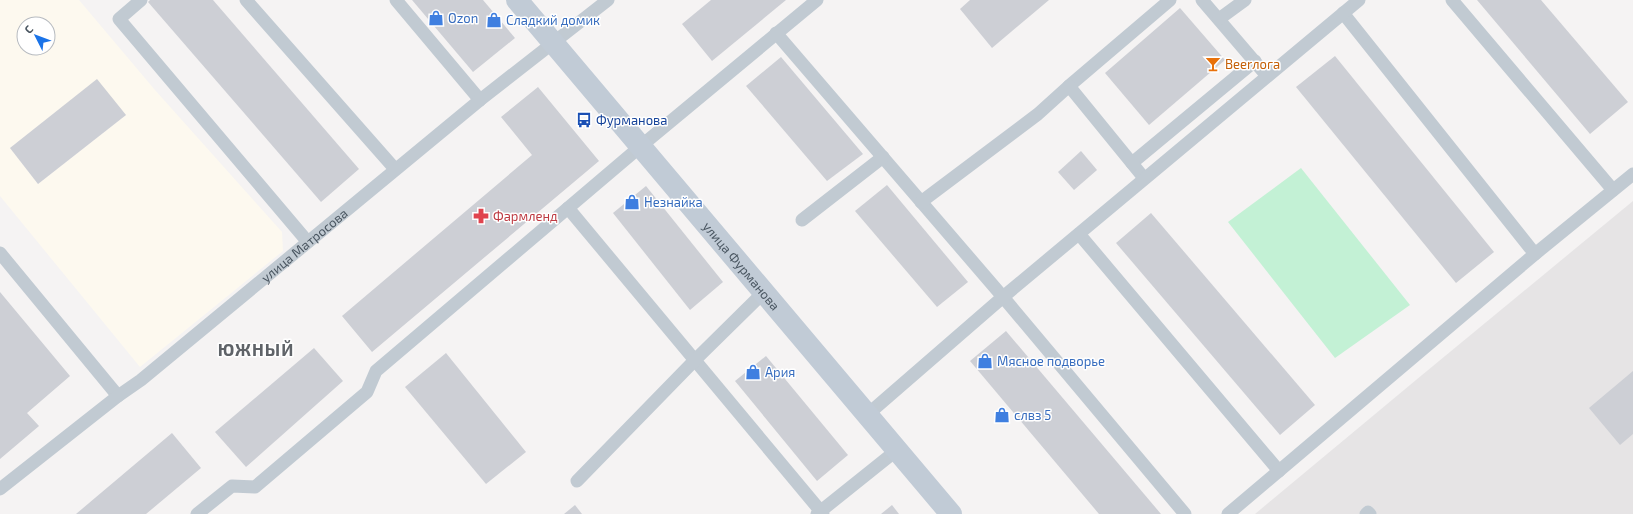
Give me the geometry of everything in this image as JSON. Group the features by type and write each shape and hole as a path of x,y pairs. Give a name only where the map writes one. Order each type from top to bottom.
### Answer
{"main road":[{"name":"улица Фурманова","path":"517,0 951,514"}],"lane":[{"path":"141,0 119,19 307,241"},
{"path":"246,0 395,169"},
{"path":"396,0 480,100"},
{"name":"улица Матросова","path":"0,489 140,380 395,169 480,100 608,0"},
{"path":"197,514 232,486 255,487 367,392 376,371 640,146 817,0"},
{"path":"921,202 1038,114 1170,0"},
{"path":"1202,0 1268,76"},
{"path":"1219,19 1245,0"},
{"path":"867,415 1003,296 1359,0"},
{"path":"1452,0 1613,190"},
{"path":"1343,13 1535,254"},
{"path":"776,33 1003,296 1185,514"},
{"path":"1132,163 1255,61"},
{"path":"1069,86 1144,178"},
{"path":"802,220 882,157"},
{"path":"1228,514 1535,254 1633,174"},
{"path":"568,208 820,513 897,450"},
{"path":"1079,234 1279,471"},
{"path":"0,253 118,396"},
{"path":"577,481 695,360 764,292"},
{"path":"1366,514 1368,512 1370,514"}],"shaded area":[{"path":"0,0 79,0 155,90 282,232 283,251 140,367 0,196","holes":["97,80 126,115 38,184 10,148"]},
{"path":"1633,201 1633,514 1255,514 1416,380"}],"green space":[{"path":"1301,168 1410,305 1335,358 1228,222"}],"building":[{"path":"150,0 213,0 359,169 321,202 148,2"},
{"path":"412,0 483,0 515,38 473,72"},
{"path":"711,0 786,0 712,61 682,24"},
{"path":"970,0 1049,0 992,48 960,9"},
{"path":"1477,0 1541,0 1628,102 1590,134"},
{"path":"1180,8 1225,60 1149,125 1105,73"},
{"path":"1335,56 1494,252 1456,283 1296,87"},
{"path":"781,57 863,154 827,181 746,86"},
{"path":"97,79 126,115 38,184 10,148"},
{"path":"538,87 599,161 372,352 342,316 532,155 501,117"},
{"path":"1081,151 1097,170 1074,190 1058,172"},
{"path":"887,185 968,282 937,307 855,211"},
{"path":"646,186 723,282 690,310 613,213"},
{"path":"1151,213 1315,405 1280,435 1116,243"},
{"path":"0,292 70,376 27,413 39,426 0,459"},
{"path":"1006,331 1161,514 1099,514 970,361"},
{"path":"314,348 343,381 246,467 215,432"},
{"path":"446,353 526,452 486,484 405,387"},
{"path":"766,356 848,455 817,481 735,381"},
{"path":"1633,371 1633,434 1620,445 1589,408"},
{"path":"172,433 201,468 146,514 76,514"},
{"path":"575,505 582,514 564,514"},
{"path":"892,505 899,514 881,514"}],"place":[{"name":"Ozon","path":"436,18"},
{"name":"Сладкий домик","path":"494,20"},
{"name":"Beerлога","path":"1213,64"},
{"name":"Фурманова","path":"584,120"},
{"name":"Незнайка","path":"632,202"},
{"name":"Фармленд","path":"481,216"},
{"name":"Мясное подворье","path":"985,361"},
{"name":"Ария","path":"753,372"},
{"name":"слвз 5","path":"1002,415"}],"district":[{"name":"ЮЖНЫЙ","path":"256,349"}]}
